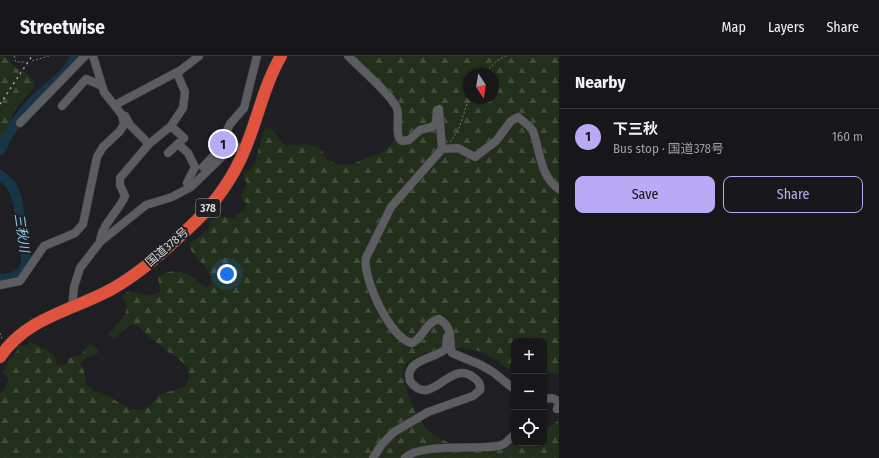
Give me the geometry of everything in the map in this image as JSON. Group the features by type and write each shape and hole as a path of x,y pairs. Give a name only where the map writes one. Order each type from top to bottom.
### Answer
{"highway":[{"name":"国道378号","path":"0,357 8,346 27,328 108,291 132,276 190,227 208,208 228,182 245,149 271,73 281,56"}],"street":[{"path":"20,123 46,94 85,56"},
{"path":"93,56 100,85 104,92 124,114 130,125 149,144"},
{"path":"118,109 177,73 199,56"},
{"path":"182,192 188,183 216,153 230,124 244,108 247,101 256,56"},
{"path":"348,56 395,103 399,120 399,140 409,140 420,130 432,127 436,123 439,109 442,149"},
{"path":"100,242 100,238 111,217 125,196 120,185 120,178 149,144 171,126 183,108 185,97 183,85 177,73"},
{"path":"62,106 86,79 100,85"},
{"path":"0,285 20,281 44,246 75,232 83,224 97,156 103,147 123,127 124,120 118,109"},
{"path":"511,388 493,372 481,365 452,353 450,334 443,321 439,319 431,323 416,342 412,343 403,340 384,317 372,293 365,262 391,207 442,149 458,148 475,156 496,141 511,121 518,117 533,131 545,172 550,182 559,189"},
{"path":"168,153 184,138 171,126"},
{"path":"178,144 188,153 195,167 188,183"},
{"path":"72,308 74,287 80,268 100,242 146,205 182,192 196,182 229,150 241,147 245,149"},
{"path":"373,458 382,444 394,432 428,412 473,396 480,390 481,387 476,379 471,375 460,372 454,374 438,386 427,390 421,390 413,384 409,377 414,364 438,354 446,348 447,338 444,331 437,324 431,323"},
{"path":"547,398 552,397 559,403 557,409"},
{"path":"405,458 413,452 425,449 498,446 504,444 511,438"}],"path":[{"path":"14,56 16,62 26,62"},
{"path":"32,61 49,56"},
{"path":"489,68 498,60 506,56"},
{"path":"442,149 458,131 467,104"}],"green space":[{"path":"0,56 5,56 14,66 32,78 35,86 13,112 11,121 0,141"},
{"path":"349,56 559,56 559,373 547,372 547,338 511,338 511,371 481,352 462,348 451,348 428,352 418,356 410,361 404,368 403,373 406,389 418,415 425,427 440,438 453,444 464,446 511,442 511,446 547,446 547,428 559,420 559,458 0,458 0,393 4,391 9,379 2,372 17,351 18,346 27,345 30,342 35,344 54,355 57,365 66,364 69,358 81,355 90,344 97,348 98,353 83,360 80,365 84,371 86,384 94,391 102,393 131,409 143,410 149,407 159,395 186,386 189,378 188,369 181,361 159,345 137,325 130,325 115,338 108,334 125,315 127,308 122,296 130,291 150,295 155,294 160,291 158,277 165,273 177,271 189,275 206,287 210,286 211,279 209,273 194,255 189,244 208,230 210,221 220,216 233,218 245,209 246,203 242,199 241,194 247,183 243,177 244,172 254,165 265,129 270,128 285,146 306,144 315,146 322,151 327,160 340,165 352,164 385,151 401,131 402,125 400,111"}],"waterway":[{"name":"三秋川","path":"0,150 21,116 34,100 61,77 72,63 75,56"},
{"name":"三秋川","path":"0,175 10,184 16,195 26,254 24,269 19,274 11,278 0,279"}],"railway":[{"path":"0,104 32,56"}],"place":[{"name":"下三秋","path":"223,144"}]}
